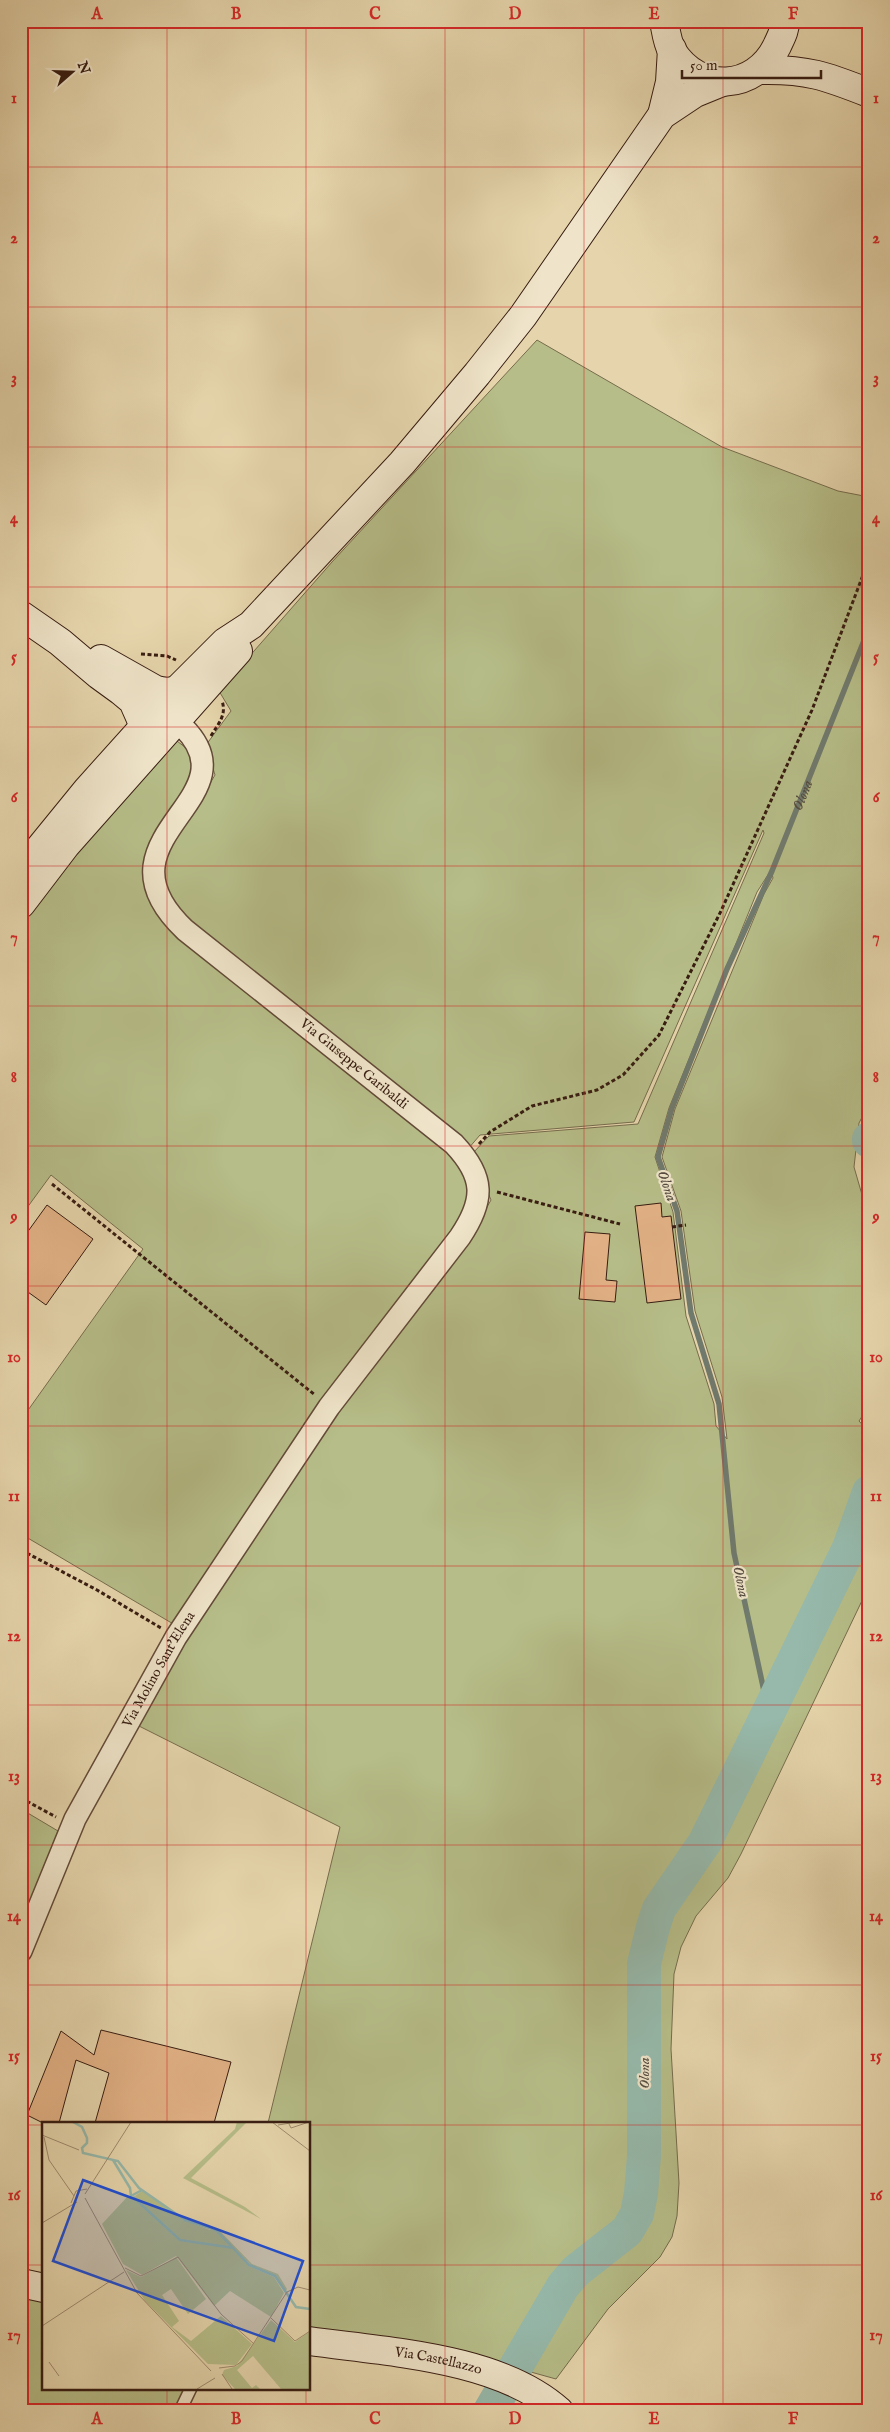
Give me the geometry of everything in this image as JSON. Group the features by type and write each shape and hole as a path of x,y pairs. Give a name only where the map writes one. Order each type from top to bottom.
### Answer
{"street":[{"path":"21,871 144,726 166,694 225,642 251,625 402,463 523,316 662,115 670,82 672,49 664,21"},
{"path":"761,70 773,54 785,26"},
{"path":"785,26 800,52 822,75"},
{"path":"672,49 686,67 697,75 706,80 722,82"},
{"path":"662,115 695,93 722,82 746,77 761,70 804,71 822,75 869,93"},
{"path":"21,615 60,642 133,701 144,726"},
{"path":"21,904 66,845 238,652 251,625"},
{"path":"60,642 122,670 166,694"},
{"path":"21,898 51,846 168,714 166,694"},
{"name":"Via Giuseppe Garibaldi","path":"183,727 200,748 204,767 198,787 161,842 154,867 156,888 169,914 185,930 454,1144 473,1168 479,1188 475,1212 460,1237 329,1407"},
{"name":"Via Molino Sant'Elena","path":"21,1950 72,1826 176,1637 329,1407"},
{"path":"21,2283 42,2288"},
{"name":"Via Castellazzo","path":"310,2341 471,2367 533,2391 559,2411"}],"lane":[{"path":"180,2411 190,2390"}],"path":[{"path":"466,1157 490,1132 532,1106 597,1090 623,1075 659,1035 721,911 812,710 863,575 869,528"},
{"path":"863,575 869,578"},
{"path":"52,1184 329,1407"},
{"path":"479,1188 620,1224"},
{"path":"672,1227 686,1226"},
{"path":"21,1550 97,1590 176,1637"},
{"path":"21,1798 72,1826"}],"green space":[{"path":"537,340 722,447 838,491 869,497 869,1104 859,1123 854,1167 869,1219 869,1357 863,1415 859,1421 869,1432 869,1586 741,1854 728,1878 696,1916 681,1947 674,1974 671,2049 679,2183 677,2216 672,2237 660,2257 608,2309 556,2379 520,2369 570,2290 580,2279 632,2238 646,2221 652,2205 654,2127 650,1969 657,1938 666,1914 710,1852 726,1815 726,1789 696,1839 651,1903 641,1924 632,1964 634,2086 631,2182 627,2206 621,2219 551,2278 503,2363 466,2354 310,2331 310,2122 268,2122 340,1827 133,1723 173,1658 350,1393 479,1221 491,1200 472,1154 489,1136 638,1124 764,833 763,830 634,1122 480,1135 468,1149 177,914 162,874 171,842 194,810 215,775 206,745 231,711 219,691 332,562","holes":["771,870 773,878 764,894 675,1109 662,1157 681,1211 695,1311 722,1397 727,1439 716,1426 714,1404 686,1316 673,1212 655,1157 669,1108 757,892"]},
{"path":"172,737 191,752 197,766 152,902 455,1154 471,1184 460,1224 175,1625 21,1534 21,1420 143,1249 51,1175 21,1216 21,925 82,845"},
{"path":"21,1809 58,1831 21,1924"},
{"path":"21,2290 42,2294 42,2390 184,2390 174,2411 21,2411"}],"building":[{"path":"661,1203 662,1217 671,1216 681,1299 647,1303 635,1206"},
{"path":"47,1205 93,1239 46,1305 21,1287 21,1241"},
{"path":"585,1232 610,1234 606,1280 617,1281 615,1302 579,1299"},
{"path":"101,2030 231,2062 214,2122 95,2122 109,2073 76,2060 59,2122 42,2122 27,2115 61,2031 94,2055"}],"waterway":[{"name":"Olona","path":"769,1714 734,1553 719,1404 691,1313 677,1211 658,1157 672,1108 727,969 772,871 869,628"},
{"name":"Olona","path":"490,2411 563,2286 576,2271 627,2231 637,2214 644,2156 644,1964 653,1927 659,1909 705,1842 849,1548 869,1492"}]}
